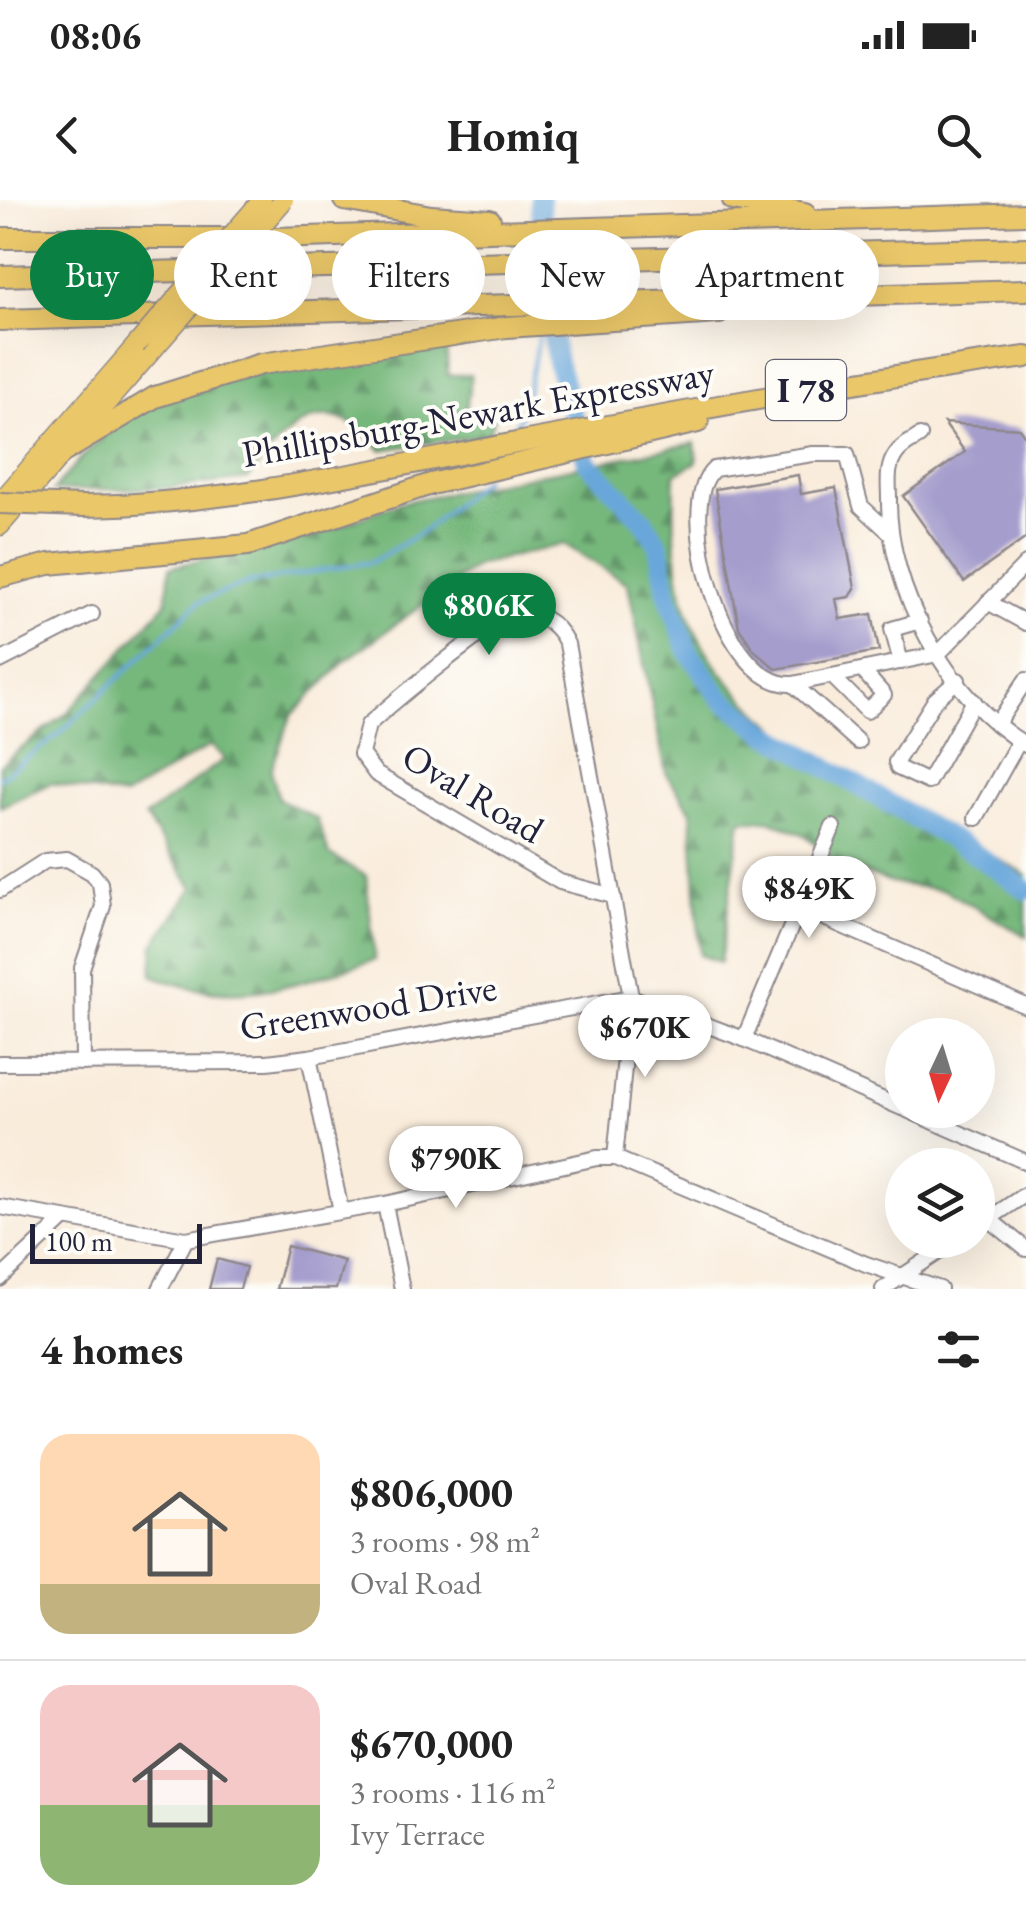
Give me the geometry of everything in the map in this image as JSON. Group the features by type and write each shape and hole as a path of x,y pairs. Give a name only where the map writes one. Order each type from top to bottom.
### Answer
{"highway":[{"path":"344,200 533,230 1026,214"},
{"path":"734,200 841,220"},
{"path":"0,238 504,227"},
{"path":"1,276 1026,248"},
{"path":"640,312 795,308 900,294 1026,290"},
{"path":"0,320 505,317"},
{"path":"65,451 139,405 234,370 505,317"},
{"name":"I 78","path":"591,438 837,385 1026,357"},
{"path":"0,576 49,564 248,545 591,438"},
{"name":"Phillipsburg-Newark Expressway","path":"0,502 83,506 204,497 481,450 591,438"}],"main road":[{"path":"0,502 262,200"},
{"path":"0,526 284,200"}],"street":[{"path":"920,436 897,451 889,468 888,531 920,621 938,654 974,701 997,724 1021,738 976,818"},
{"path":"888,531 862,506 847,454 813,454 714,469 704,478 697,512 720,621 727,636 762,677 777,685 792,684 938,654 1026,564"},
{"path":"988,602 1026,624"},
{"path":"0,661 92,614"},
{"name":"Oval Road","path":"613,896 560,882 376,774 362,754 368,726 502,620 534,614 551,622 567,644 613,896 631,997 615,1158"},
{"path":"901,662 892,629 920,621"},
{"path":"832,676 866,711 884,695 862,670"},
{"path":"958,680 935,700 896,762 898,768 928,782 974,701"},
{"path":"997,724 1026,680"},
{"path":"792,684 858,742"},
{"path":"744,1038 833,827"},
{"path":"0,890 45,861 67,859 92,872 100,883 104,906 82,968 83,1063"},
{"path":"799,907 1026,1006"},
{"path":"631,997 744,1038 885,1100"},
{"name":"Greenwood Drive","path":"0,1063 310,1057 631,997"},
{"path":"310,1057 342,1211"},
{"path":"948,1128 1026,1162"},
{"path":"0,1207 186,1239 385,1204 598,1158 615,1158 866,1264 940,1289"},
{"path":"995,1215 1026,1194"},
{"path":"385,1204 402,1289"},
{"path":"0,1279 64,1219"},
{"path":"995,1230 1026,1249"},
{"path":"160,1289 186,1239"},
{"path":"883,1289 930,1258"}],"green space":[{"path":"446,342 448,375 471,375 466,411 498,408 488,435 381,450 343,419 325,416 308,420 293,430 248,479 168,488 53,491 114,428 174,397 289,366"},
{"path":"695,443 697,462 675,474 674,516 684,601 700,640 728,680 762,716 802,748 892,803 1026,875 1026,936 944,890 891,883 835,861 805,835 769,820 741,820 720,962 700,955 691,811 666,773 628,584 564,544 477,565 345,661 291,716 271,770 279,799 317,819 329,854 366,876 375,960 290,985 238,992 183,986 152,975 154,945 193,888 145,817 225,759 211,745 124,797 51,783 0,807 0,765 67,713 166,603 170,567 318,534 398,503"}],"building":[{"path":"944,423 1019,428 1026,438 1026,538 964,582 903,496 965,452"},
{"path":"798,475 801,494 836,488 855,588 850,597 836,599 840,619 872,614 879,651 776,669 754,650 739,628 715,489"},
{"path":"287,1246 344,1261 336,1289 276,1289"},
{"path":"217,1259 246,1267 240,1289 209,1289"}],"waterway":[{"path":"540,200 544,285 557,362 587,462 643,520 659,545 667,592 688,651 720,697 767,733 968,849 1026,890"},
{"path":"509,436 523,411 540,331"},
{"path":"0,778 57,736 199,602 248,583 372,562 425,530 484,479"}]}
